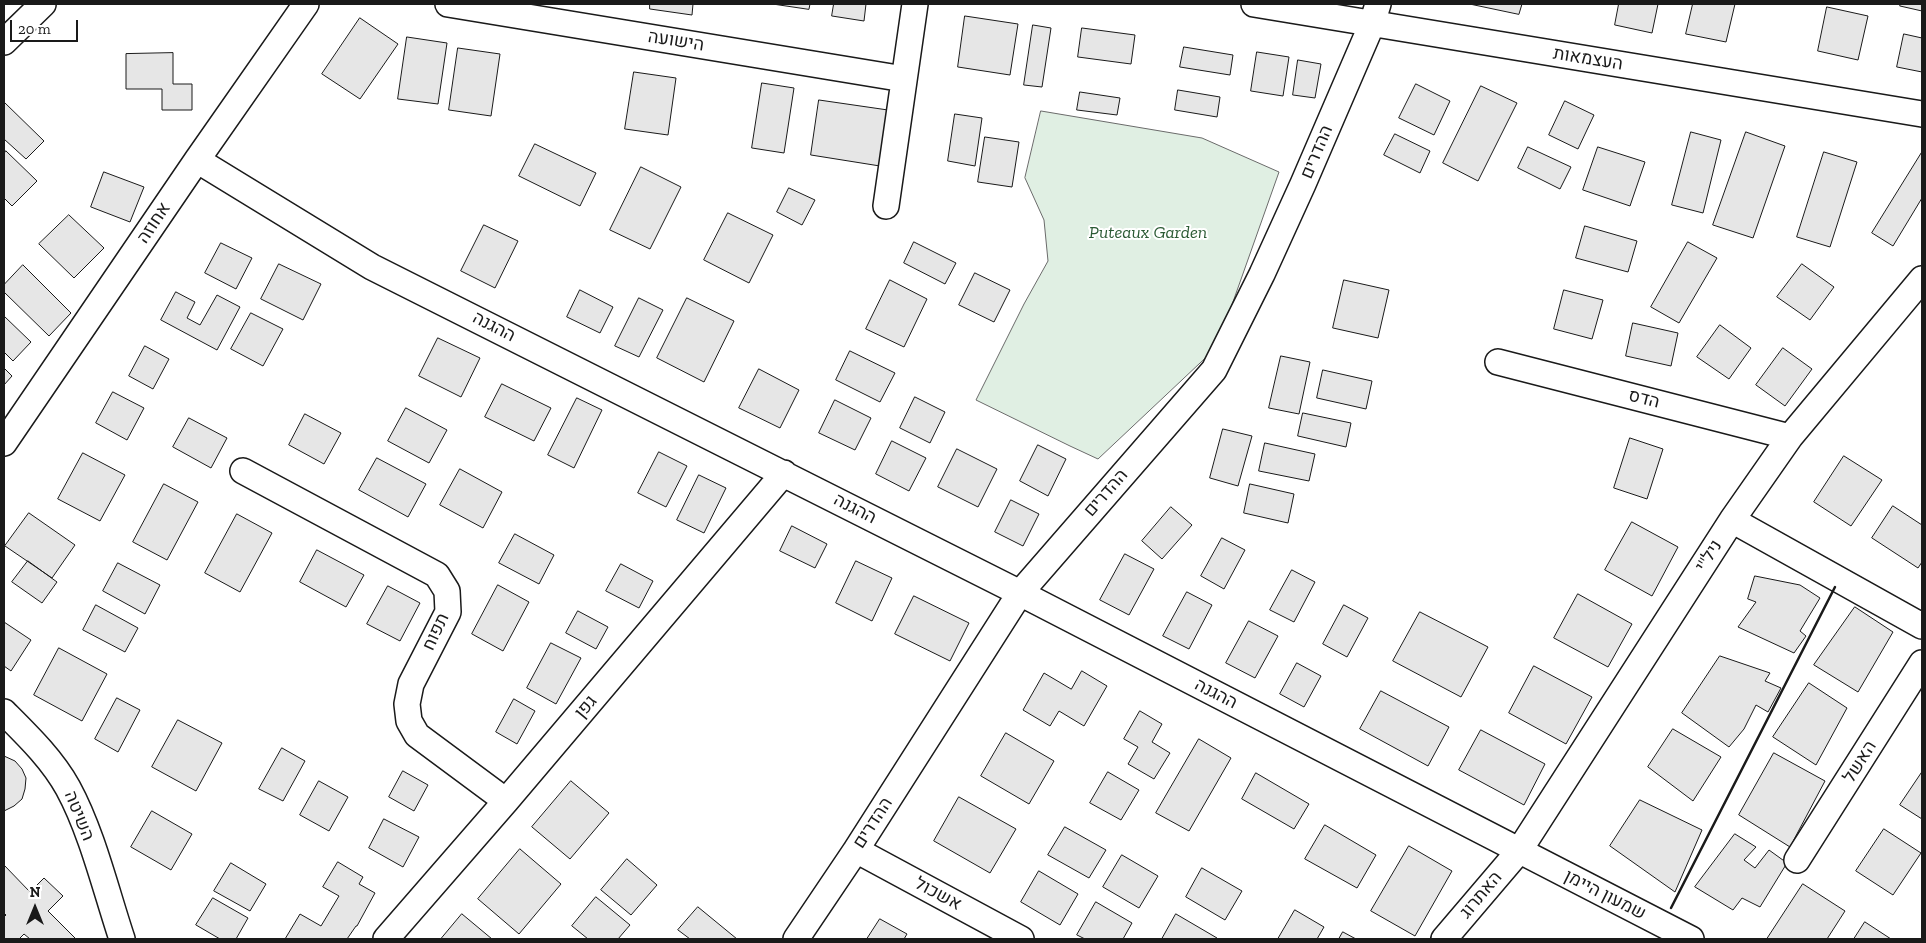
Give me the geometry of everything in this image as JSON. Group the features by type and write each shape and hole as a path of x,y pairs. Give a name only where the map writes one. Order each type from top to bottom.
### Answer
{"street":[{"path":"4,42 43,4"},
{"name":"אחוזה","path":"4,443 306,4"},
{"name":"הישועה","path":"448,4 904,79"},
{"path":"886,206 915,4"},
{"name":"העצמאות","path":"1254,4 1375,14 1922,114"},
{"name":"ההדרים","path":"796,939 856,850 1020,593 1214,370 1266,265 1375,14"},
{"name":"ההגנה","path":"197,160 372,266 1020,593 1518,851"},
{"name":"ניל\"י","path":"1518,851 1732,520 1790,437 1922,278"},
{"name":"הדס","path":"1498,362 1790,437"},
{"name":"תפוח","path":"243,471 437,575 447,591 448,612 411,684 407,704 409,721 417,735 506,802"},
{"name":"גפן","path":"386,939 506,802 784,473"},
{"path":"1732,520 1922,626"},
{"name":"האשל","path":"1797,860 1922,663"},
{"name":"השיטה","path":"4,712 48,758 68,786 82,814 122,939"},
{"name":"אשכול","path":"856,850 1020,939"},
{"name":"האתרוג","path":"1444,939 1518,851"},
{"name":"שמעון היימן","path":"1518,851 1691,939"}],"green space":[{"name":"Puteaux Garden","path":"1041,111 1202,138 1279,172 1217,347 1098,459 976,400 1024,304 1048,261 1044,220 1025,178"}],"building":[{"path":"650,4 693,4 692,15 650,9"},
{"path":"773,4 810,4 809,9"},
{"path":"834,4 866,4 864,21 832,16"},
{"path":"1470,4 1522,4 1519,14"},
{"path":"1619,4 1658,4 1652,33 1615,25"},
{"path":"1693,4 1735,4 1726,42 1686,34"},
{"path":"1901,4 1922,4 1922,11 1900,6"},
{"path":"1827,7 1868,16 1858,60 1818,51"},
{"path":"965,16 1018,24 1010,75 958,67"},
{"path":"360,18 398,44 360,99 322,74"},
{"path":"1033,25 1051,28 1042,87 1024,85"},
{"path":"1082,28 1135,35 1131,64 1078,57"},
{"path":"1904,34 1922,38 1922,72 1897,67"},
{"path":"407,37 447,43 438,104 398,99"},
{"path":"1184,47 1233,55 1230,75 1180,67"},
{"path":"458,48 500,54 491,116 449,110"},
{"path":"1257,52 1289,57 1283,96 1251,91"},
{"path":"173,53 173,84 192,84 192,110 162,110 162,89 126,89 126,54"},
{"path":"1298,60 1321,64 1315,98 1293,95"},
{"path":"634,72 676,78 668,135 625,129"},
{"path":"762,83 794,88 784,153 752,148"},
{"path":"1416,84 1450,101 1434,135 1399,118"},
{"path":"1481,86 1517,103 1478,181 1443,163"},
{"path":"1178,90 1220,97 1217,117 1175,110"},
{"path":"1080,92 1120,98 1117,115 1077,110"},
{"path":"819,100 888,110 880,166 811,155"},
{"path":"1565,101 1594,115 1578,149 1549,135"},
{"path":"4,102 44,141 26,159 4,139"},
{"path":"955,114 982,118 975,166 948,161"},
{"path":"1691,132 1721,140 1703,213 1672,205"},
{"path":"1746,132 1785,146 1753,238 1713,225"},
{"path":"1395,134 1430,151 1420,173 1384,155"},
{"path":"985,137 1019,142 1012,187 978,182"},
{"path":"535,144 596,173 580,206 519,176"},
{"path":"1528,147 1571,167 1560,189 1518,168"},
{"path":"1598,147 1645,162 1630,206 1583,190"},
{"path":"6,151 37,181 12,206 4,198 4,154"},
{"path":"1824,152 1857,162 1830,247 1797,237"},
{"path":"1922,152 1922,198 1893,246 1872,233"},
{"path":"641,167 681,187 650,249 610,230"},
{"path":"104,172 144,187 130,222 91,207"},
{"path":"789,188 815,200 802,225 777,212"},
{"path":"728,213 773,235 749,283 704,260"},
{"path":"69,215 104,248 74,278 39,244"},
{"path":"484,225 518,241 495,288 461,271"},
{"path":"1585,226 1637,241 1628,272 1576,258"},
{"path":"914,242 956,263 945,284 904,263"},
{"path":"1688,242 1717,258 1679,323 1651,307"},
{"path":"221,243 252,258 236,289 205,273"},
{"path":"279,264 321,284 303,320 261,299"},
{"path":"1802,264 1834,287 1810,320 1777,297"},
{"path":"23,265 71,313 49,336 4,292 4,285"},
{"path":"975,273 1010,290 994,322 959,305"},
{"path":"890,280 927,299 904,347 866,329"},
{"path":"1344,280 1389,290 1378,338 1333,328"},
{"path":"580,290 613,307 600,333 567,317"},
{"path":"1564,290 1603,300 1592,339 1554,329"},
{"path":"176,292 195,302 187,318 200,325 217,295 240,307 217,350 161,320"},
{"path":"639,298 663,310 639,357 615,346"},
{"path":"687,298 734,321 704,382 657,358"},
{"path":"251,313 283,329 263,366 231,349"},
{"path":"4,316 31,342 13,361 4,352"},
{"path":"1633,323 1678,333 1671,366 1626,356"},
{"path":"1720,325 1751,348 1729,379 1697,357"},
{"path":"438,338 480,358 461,397 419,376"},
{"path":"145,346 169,359 153,389 129,376"},
{"path":"1783,348 1812,369 1785,406 1756,385"},
{"path":"850,351 895,373 880,402 836,380"},
{"path":"1281,356 1310,362 1299,414 1269,408"},
{"path":"4,368 12,376 4,385"},
{"path":"759,369 799,390 780,428 739,408"},
{"path":"1323,370 1372,381 1366,409 1317,398"},
{"path":"502,384 551,408 534,441 485,417"},
{"path":"113,392 144,408 127,440 96,423"},
{"path":"915,397 945,412 930,443 900,428"},
{"path":"577,398 602,410 574,468 548,455"},
{"path":"835,400 871,418 855,450 819,433"},
{"path":"406,408 447,430 429,463 388,441"},
{"path":"1303,413 1351,423 1346,447 1298,436"},
{"path":"305,414 341,433 324,464 289,445"},
{"path":"189,418 227,438 211,468 173,447"},
{"path":"1223,429 1252,436 1238,486 1210,478"},
{"path":"1630,438 1663,449 1647,499 1614,488"},
{"path":"892,441 926,458 909,491 876,474"},
{"path":"1265,443 1315,454 1309,481 1259,471"},
{"path":"1038,445 1066,459 1048,496 1020,481"},
{"path":"957,449 997,469 978,507 938,487"},
{"path":"659,452 687,466 666,507 638,493"},
{"path":"83,453 125,475 100,521 58,499"},
{"path":"1844,456 1882,480 1851,526 1814,502"},
{"path":"377,458 426,484 408,517 359,490"},
{"path":"460,469 502,492 483,528 440,505"},
{"path":"699,475 726,488 704,533 677,520"},
{"path":"164,484 198,502 167,560 133,542"},
{"path":"1250,484 1294,494 1288,523 1244,513"},
{"path":"1011,500 1039,514 1023,546 995,532"},
{"path":"1893,506 1922,525 1922,562 1918,568 1872,538"},
{"path":"1171,507 1192,525 1162,559 1142,541"},
{"path":"29,513 75,545 52,578 5,546"},
{"path":"237,514 272,533 240,592 205,573"},
{"path":"1632,522 1678,547 1652,596 1605,570"},
{"path":"792,526 827,544 815,568 780,551"},
{"path":"515,534 554,555 539,584 499,563"},
{"path":"1222,538 1245,550 1224,589 1201,576"},
{"path":"317,550 364,575 346,607 300,582"},
{"path":"1125,554 1154,569 1129,615 1100,600"},
{"path":"28,561 57,582 42,603 12,582"},
{"path":"856,561 892,578 872,621 836,603"},
{"path":"118,563 160,585 145,614 103,591"},
{"path":"621,564 653,581 639,608 606,591"},
{"path":"1292,570 1315,582 1294,622 1270,610"},
{"path":"1755,576 1800,585 1820,598 1800,631 1806,636 1794,653 1738,627 1756,602 1748,599"},
{"path":"498,585 529,602 503,651 472,634"},
{"path":"388,586 420,603 400,641 367,624"},
{"path":"1187,592 1212,605 1189,649 1163,636"},
{"path":"1578,594 1632,624 1608,667 1554,638"},
{"path":"914,596 969,623 950,661 895,634"},
{"path":"96,605 138,628 125,652 83,630"},
{"path":"1344,605 1368,618 1347,657 1323,644"},
{"path":"1855,607 1893,632 1858,692 1814,665"},
{"path":"578,611 608,627 596,649 566,633"},
{"path":"1420,612 1488,647 1461,697 1393,661"},
{"path":"1249,621 1278,636 1255,678 1226,663"},
{"path":"4,622 31,640 11,671 4,666"},
{"path":"551,643 581,658 556,704 527,688"},
{"path":"59,648 107,674 82,721 34,695"},
{"path":"1720,656 1770,673 1765,681 1781,688 1768,712 1756,705 1744,729 1729,747 1682,713"},
{"path":"1297,663 1321,676 1304,707 1280,694"},
{"path":"1534,666 1592,697 1566,744 1509,713"},
{"path":"1082,671 1107,686 1084,726 1059,711 1050,726 1023,710 1044,673 1071,689"},
{"path":"1809,683 1847,708 1816,765 1773,737"},
{"path":"1381,691 1449,727 1428,766 1360,729"},
{"path":"117,698 140,710 118,752 95,739"},
{"path":"514,699 535,711 517,744 496,732"},
{"path":"1140,711 1162,724 1152,742 1170,753 1154,779 1128,764 1138,747 1124,739"},
{"path":"178,720 222,743 196,791 152,767"},
{"path":"1673,729 1721,757 1693,801 1648,767"},
{"path":"1481,730 1545,764 1524,805 1459,770"},
{"path":"1006,733 1054,761 1029,804 981,776"},
{"path":"1199,739 1231,758 1189,831 1156,813"},
{"path":"282,748 305,761 283,801 259,789"},
{"path":"1774,753 1825,781 1790,847 1739,815"},
{"path":"4,756 15,761 22,769 26,778 22,799 4,811"},
{"path":"403,771 428,785 414,811 389,797"},
{"path":"1108,772 1139,790 1121,820 1090,803"},
{"path":"1922,772 1922,819 1900,805"},
{"path":"1256,773 1309,804 1294,829 1242,799"},
{"path":"319,781 348,797 329,831 300,815"},
{"path":"571,781 609,813 570,859 532,827"},
{"path":"959,797 1016,829 990,873 934,841"},
{"path":"1640,800 1702,830 1675,892 1610,846"},
{"path":"152,811 192,834 171,870 131,847"},
{"path":"384,819 419,837 403,867 369,848"},
{"path":"1325,825 1376,855 1357,888 1305,859"},
{"path":"1065,827 1106,850 1089,878 1048,855"},
{"path":"1884,829 1921,853 1893,895 1856,871"},
{"path":"1735,834 1756,847 1744,860 1755,868 1769,850 1787,863 1760,907 1742,898 1733,910 1695,887"},
{"path":"1409,846 1452,871 1415,936 1371,911"},
{"path":"520,849 561,884 519,934 478,899"},
{"path":"1122,855 1158,876 1139,908 1103,887"},
{"path":"627,859 657,885 631,915 601,890"},
{"path":"338,862 363,877 359,884 375,893 357,926 347,939 285,939 300,914 321,926 339,896 323,887"},
{"path":"231,863 266,884 250,911 214,891"},
{"path":"4,865 30,892 44,878 63,896 48,911 76,939 30,939 24,934 19,939 4,939 4,917 6,915 4,913"},
{"path":"1202,868 1242,891 1225,920 1186,897"},
{"path":"1039,871 1078,894 1060,925 1021,902"},
{"path":"1803,884 1845,911 1827,939 1767,939"},
{"path":"596,897 630,925 618,939 588,939 572,926"},
{"path":"213,898 248,918 236,939 220,939 196,925"},
{"path":"1096,902 1132,923 1123,939 1085,939 1077,935"},
{"path":"698,907 737,939 690,939 678,930"},
{"path":"1295,910 1324,927 1317,939 1278,939"},
{"path":"462,914 492,939 441,939"},
{"path":"1176,914 1217,938 1162,939"},
{"path":"880,919 907,934 904,939 867,939"},
{"path":"1865,922 1891,939 1854,939"},
{"path":"1343,932 1356,939 1339,939"}],"wall":[{"path":"1671,908 1835,587"}]}
